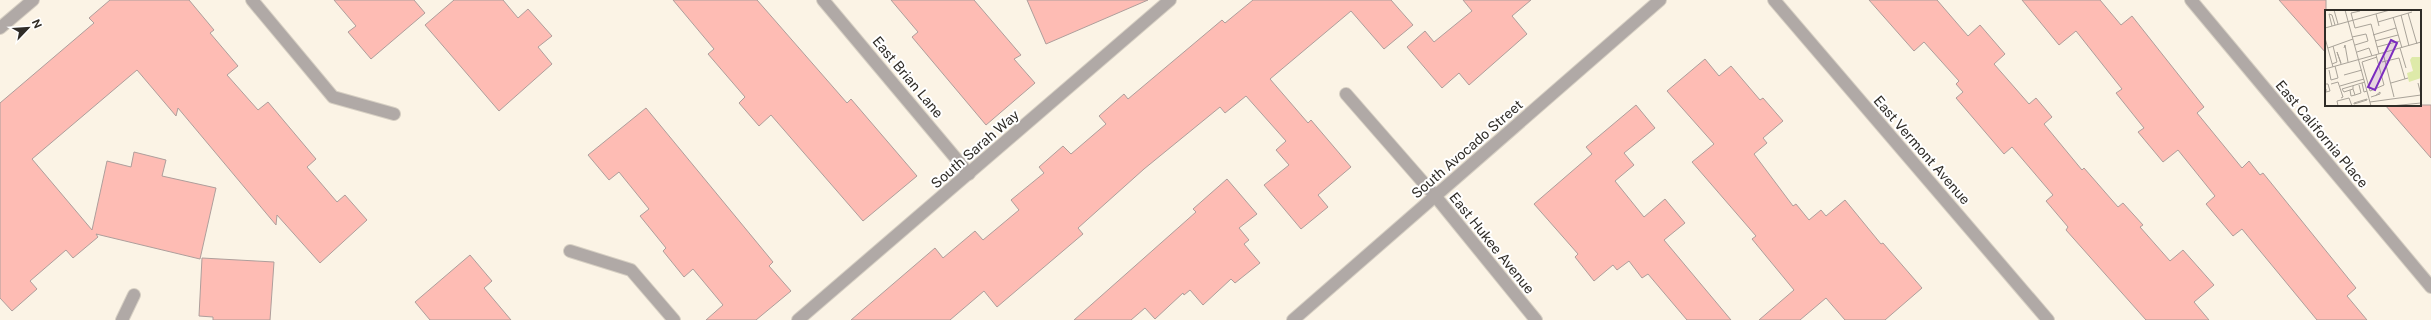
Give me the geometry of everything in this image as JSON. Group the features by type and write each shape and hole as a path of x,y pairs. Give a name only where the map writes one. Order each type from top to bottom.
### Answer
{"street":[{"path":"0,28 33,0"},
{"path":"252,0 333,97 394,114"},
{"name":"East Brian Lane","path":"823,0 969,174"},
{"name":"South Sarah Way","path":"798,320 1170,0"},
{"name":"South Avocado Street","path":"1293,320 1436,197 1660,0"},
{"name":"East Vermont Avenue","path":"1774,0 2048,320"},
{"name":"East California Place","path":"2190,0 2431,287"},
{"name":"East Hukee Avenue","path":"1346,94 1436,197 1536,320"},
{"path":"570,251 631,270 674,320"},
{"path":"122,320 134,295"}],"building":[{"path":"110,0 189,0 214,30 210,33 238,66 227,75 258,110 268,102 316,159 307,167 337,202 345,195 367,220 320,263 277,215 276,225 178,108 176,116 137,70 32,159 92,230 107,161 131,167 134,152 166,160 162,176 216,188 200,259 96,234 98,237 73,258 66,250 30,281 37,289 12,311 0,298 0,103 94,23 89,18"},
{"path":"334,0 414,0 425,13 371,59 348,32 356,26"},
{"path":"454,0 503,0 518,18 528,9 552,36 538,47 552,64 499,111 425,25"},
{"path":"673,0 757,0 847,103 851,99 917,176 863,221 771,115 759,126 739,103 745,97 708,54 714,49"},
{"path":"891,0 974,0 1021,55 1014,59 1035,83 986,125 912,37 918,32"},
{"path":"1027,0 1148,0 1046,44"},
{"path":"1253,0 1391,0 1413,25 1384,49 1351,11 1270,79 1308,123 1311,120 1351,167 1318,195 1328,207 1301,229 1264,185 1289,165 1276,150 1286,141 1246,96 1225,113 1220,107 1144,169 1078,228 1083,234 997,307 984,291 950,320 851,320 935,248 943,258 975,231 983,240 1019,210 1011,200 1044,173 1039,167 1063,146 1071,154 1106,124 1099,116 1124,94 1128,99 1222,20 1225,23"},
{"path":"1463,0 1531,0 1512,16 1527,34 1469,85 1459,73 1442,88 1407,47 1425,31 1434,42 1472,11"},
{"path":"1869,0 1937,0 1968,36 1980,25 2005,54 1994,64 2029,104 2036,98 2052,117 2044,124 2082,170 2084,168 2118,207 2123,203 2143,225 2140,227 2170,261 2183,250 2214,285 2194,302 2209,320 2146,320 2066,230 2068,227 2046,201 2053,195 2012,147 2004,154 1956,98 1963,92 1956,84 1959,81 1924,42 1914,51"},
{"path":"2022,0 2100,0 2121,25 2132,16 2204,107 2197,113 2242,168 2249,161 2260,175 2263,173 2356,288 2347,296 2367,320 2317,320 2242,229 2233,236 2206,204 2215,196 2178,150 2163,162 2138,132 2144,128 2116,93 2122,89 2076,31 2059,45"},
{"path":"2279,0 2326,0 2325,52"},
{"path":"1705,59 1719,76 1731,66 1760,100 1763,98 1783,121 1763,138 1767,143 1754,154 1793,206 1796,204 1809,220 1821,210 1826,216 1845,200 1881,244 1883,243 1922,288 1885,320 1845,320 1826,298 1800,320 1759,320 1794,290 1752,239 1756,236 1692,162 1714,144 1667,91"},
{"path":"1636,105 1655,128 1624,153 1634,165 1615,181 1644,217 1665,199 1685,223 1664,240 1731,320 1687,320 1648,274 1642,278 1629,261 1617,270 1613,265 1594,281 1575,257 1578,254 1534,204 1592,154 1586,147"},
{"path":"2431,105 2431,158 2386,106"},
{"path":"646,108 773,262 769,266 791,291 756,320 706,320 723,305 693,269 684,277 663,251 666,248 640,216 649,209 619,172 609,180 588,155"},
{"path":"1227,179 1257,214 1239,228 1249,240 1244,244 1260,263 1235,283 1231,279 1203,305 1190,290 1184,295 1183,293 1155,319 1145,308 1131,320 1074,320 1196,212 1193,209"},
{"path":"470,255 492,281 484,288 511,320 430,320 415,302"},
{"path":"202,258 274,262 270,320 213,320 213,317 199,316"}]}
